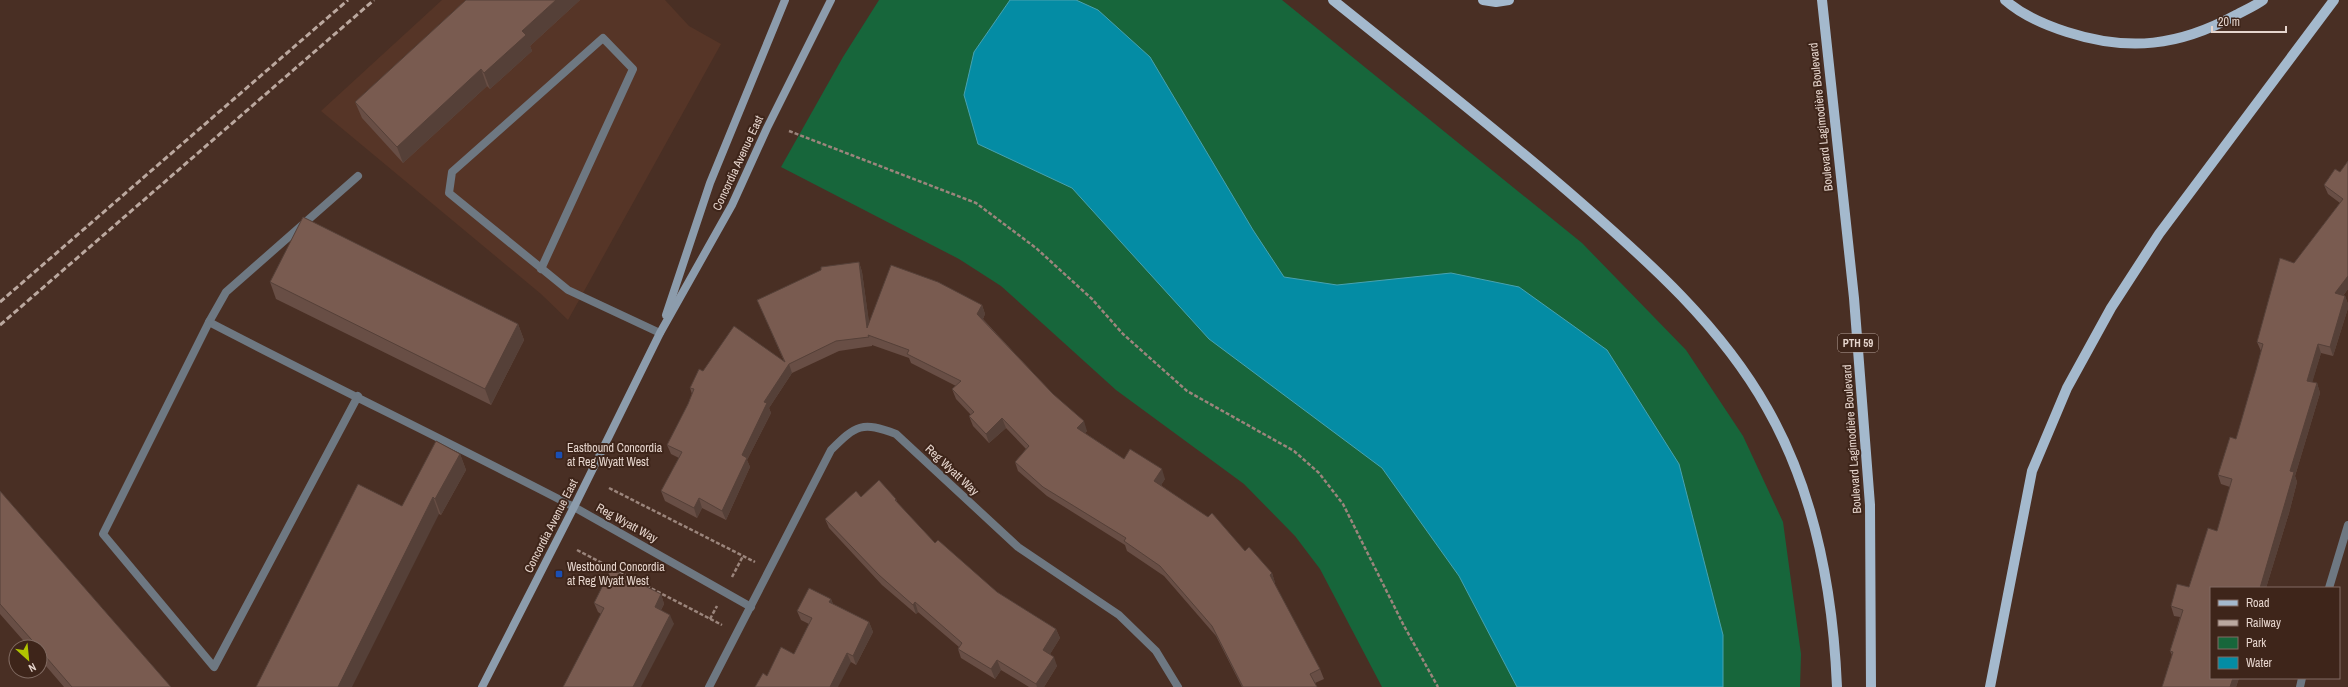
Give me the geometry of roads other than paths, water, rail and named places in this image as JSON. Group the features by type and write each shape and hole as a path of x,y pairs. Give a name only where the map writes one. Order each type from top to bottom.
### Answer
{"main road":[{"path":"1333,0 1552,177 1623,239 1687,301 1743,370 1768,409 1788,452 1809,507 1823,565 1832,620 1838,687"},
{"path":"1483,0 1509,0"},
{"name":"Boulevard Lagimodière Boulevard","path":"1822,0 1854,298 1870,498 1871,687"},
{"path":"2005,0 2013,7 2051,27 2095,41 2135,45 2182,39 2220,24 2263,0"},
{"path":"1990,687 2032,471 2067,388 2111,308 2159,234 2334,0"}],"street":[{"name":"Concordia Avenue East","path":"660,333 710,183 784,0"},
{"name":"Concordia Avenue East","path":"482,687 574,507 660,333 732,205 767,128 831,0"},
{"path":"542,269 633,69 602,38 452,172 449,193 542,269 568,290 660,333"},
{"path":"358,176 226,292 209,322 103,534 214,667 358,396"},
{"name":"Reg Wyatt Way","path":"209,322 358,396 574,507 751,607"},
{"name":"Reg Wyatt Way","path":"709,687 831,450 850,431 874,426 896,434 1018,546 1119,615 1156,651 1178,687"},
{"path":"2329,587 2348,525"}],"water":[{"path":"1010,0 1076,0 1098,10 1150,57 1253,230 1284,277 1337,285 1451,273 1519,287 1607,350 1679,464 1723,635 1723,687 1517,687 1459,576 1382,468 1209,339 1072,188 978,144 964,95 974,52"}],"railway":[{"path":"0,302 348,0"},
{"path":"0,325 374,0"}],"place":[{"name":"Eastbound Concordia at Reg Wyatt West","path":"559,455"},
{"name":"Westbound Concordia at Reg Wyatt West","path":"559,574"}]}
